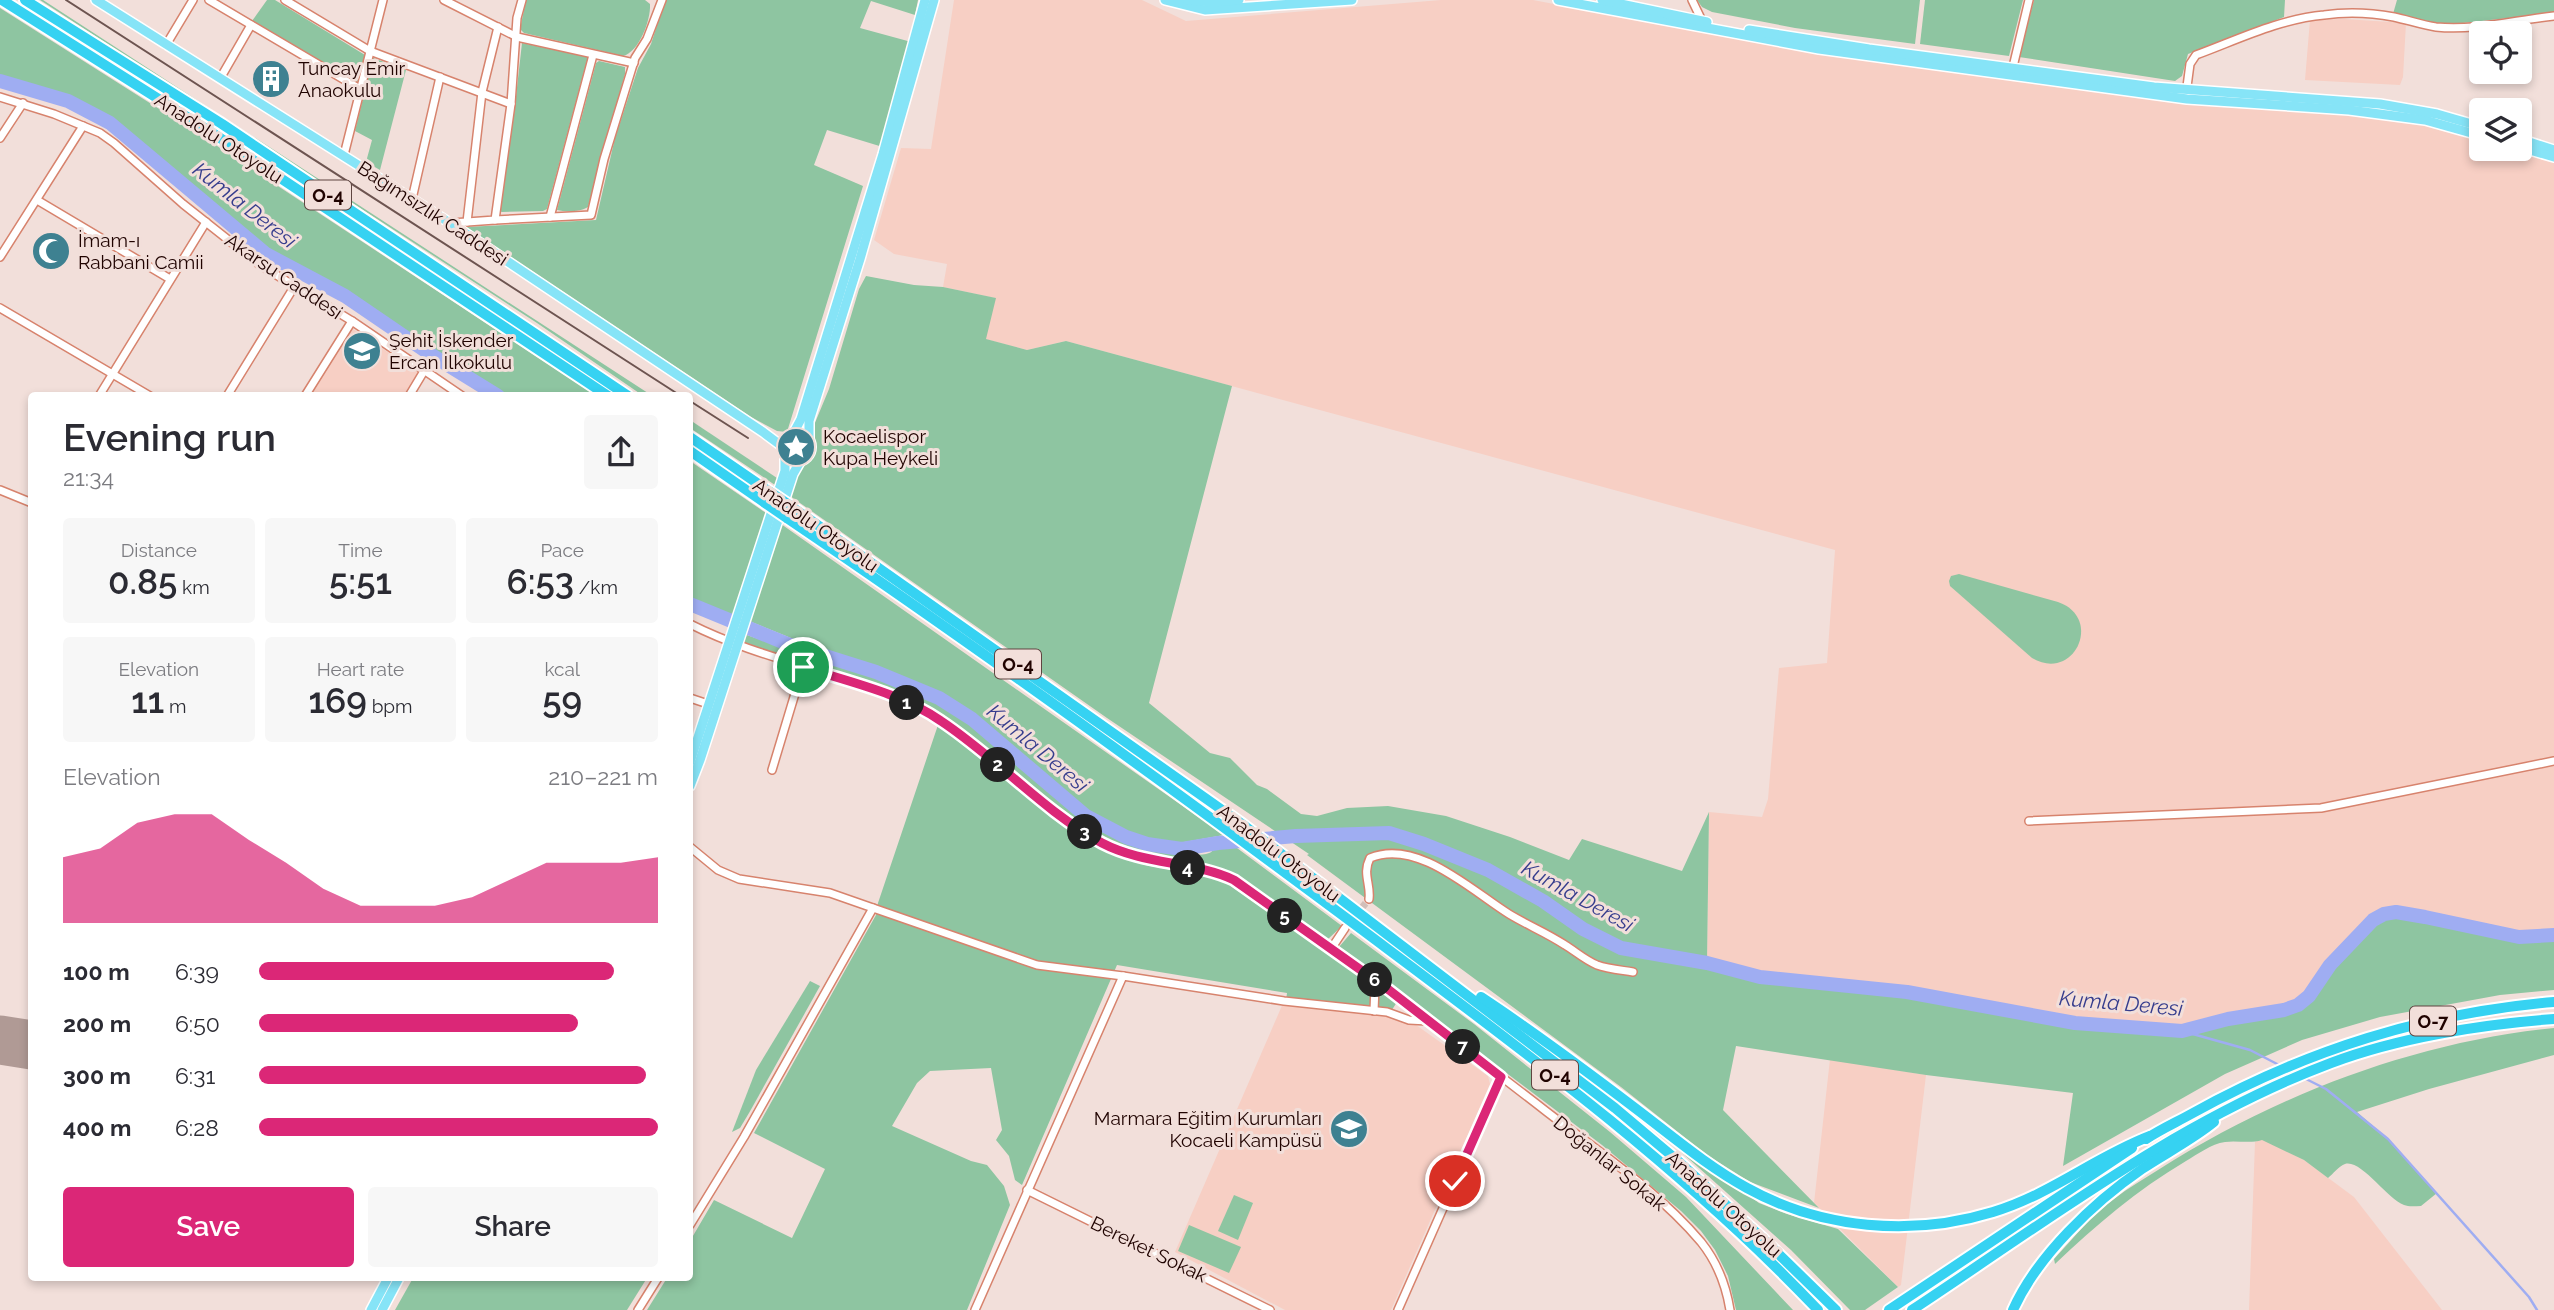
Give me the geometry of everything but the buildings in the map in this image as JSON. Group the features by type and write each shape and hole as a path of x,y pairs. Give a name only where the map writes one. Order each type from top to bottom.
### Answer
{"highway":[{"name":"Anadolu Otoyolu","path":"2,0 224,140 602,392"},
{"name":"Anadolu Otoyolu","path":"25,0 222,124 622,392"},
{"name":"Anadolu Otoyolu","path":"693,439 767,497 787,518 1015,676 1273,863 1545,1068 1631,1137 1728,1223 1818,1310"},
{"name":"Anadolu Otoyolu","path":"693,453 767,497 792,507 1242,824 1615,1108 1678,1161 1836,1310"},
{"path":"1397,942 1514,1019 1720,1172 1748,1189 1796,1211 1878,1226 1930,1226 1961,1221 2026,1200 2052,1188 2118,1149 2150,1136"},
{"name":"O-7","path":"2150,1136 2227,1094 2315,1054 2377,1034 2439,1019 2554,1002"},
{"name":"O-7","path":"2235,1105 2332,1063 2401,1043 2514,1023 2554,1019"},
{"path":"1912,1310 2083,1196 2235,1105"},
{"path":"2013,1310 2053,1250 2094,1209 2140,1171 2207,1128 2235,1105"},
{"path":"1889,1310 2150,1136"}],"main road":[{"name":"Bağımsızlık Caddesi","path":"96,0 450,223 765,433 784,451"},
{"path":"693,776 785,471 784,451 790,435 801,419 891,139 925,0"},
{"path":"754,579 793,474 801,460 809,454 809,421 933,0"},
{"path":"1166,0 1205,10 1352,0"},
{"path":"1187,0 1239,0"},
{"path":"1558,0 2012,71 2186,95 2425,120 2469,132"},
{"path":"1602,0 1704,24"},
{"path":"2186,95 2369,103 2437,114 2469,123"},
{"path":"2532,143 2554,150"},
{"path":"2532,151 2554,157"},
{"path":"765,433 803,435 809,441"},
{"path":"784,451 794,461 801,460"},
{"path":"693,752 708,704 734,643"},
{"path":"371,1310 386,1281"},
{"path":"382,1310 397,1281"}],"street":[{"path":"166,45 193,0"},
{"path":"209,0 360,89"},
{"path":"285,0 370,51 511,104"},
{"path":"344,155 383,0"},
{"path":"444,0 517,37 634,63"},
{"path":"495,220 511,104 517,18 522,0"},
{"path":"450,223 591,215 604,159 634,63 647,38 661,0"},
{"path":"1692,0 1704,24"},
{"path":"2012,71 2029,0"},
{"path":"2186,95 2190,64 2196,55 2285,22 2307,17 2367,14 2438,27 2483,26 2554,16"},
{"path":"221,77 251,25"},
{"path":"467,222 482,92 498,27"},
{"path":"550,217 593,55"},
{"path":"412,199 440,77"},
{"name":"Akarsu Caddesi","path":"0,97 83,126 114,143 260,265 352,321 456,392"},
{"path":"0,138 23,103"},
{"path":"0,257 83,126"},
{"path":"37,200 170,279"},
{"path":"102,392 206,222"},
{"path":"229,392 294,287"},
{"path":"0,308 143,392"},
{"path":"308,392 352,321"},
{"path":"411,392 424,371"},
{"path":"0,490 28,501"},
{"path":"693,625 734,643 892,697 926,712 1092,837 1136,856 1234,880 1368,975 1501,1077 1398,1310"},
{"path":"772,770 803,667"},
{"path":"693,699 708,704"},
{"path":"2029,821 2321,808 2554,761"},
{"path":"693,849 718,870 738,880 830,894 1037,965 1123,975 1284,1001 1387,1012 1409,1020 1430,1022"},
{"path":"1369,899 1365,871 1370,859 1394,855 1410,857 1444,870 1512,915 1588,960 1633,972"},
{"path":"693,1220 744,1137 873,908"},
{"path":"1331,949 1345,928"},
{"path":"975,1310 1123,975"},
{"path":"1368,975 1375,986 1374,1011"},
{"name":"Doğanlar Sokak","path":"1501,1077 1664,1206 1690,1230 1711,1256 1724,1285 1730,1310"},
{"name":"Bereket Sokak","path":"1027,1190 1270,1310"},
{"path":"638,1310 656,1281"}],"shaded area":[{"path":"954,0 1142,0 1186,21 1441,0 1533,0 1768,45 2175,102 2212,101 2413,120 2469,136 2469,161 2532,161 2532,154 2554,161 2554,935 2519,937 2396,912 2384,914 2373,920 2330,965 2309,996 2298,1005 2182,1031 2056,1020 1907,992 1760,977 1707,963 1709,812 1762,817 1768,799 1779,668 1827,663 1835,550 1066,341 1027,350 985,339 995,298 943,287 947,264 894,254 874,240 901,148 931,149"},
{"path":"2310,20 2406,23 2403,77 2400,85 2305,80"},
{"name":"Şehit İskender Ercan İlkokulu","path":"353,329 419,373 407,392 314,392"},
{"name":"Marmara Eğitim Kurumları Kocaeli Kampüsü","path":"1284,1001 1387,1012 1409,1020 1488,1076 1490,1084 1391,1310 1285,1310 1175,1252"},
{"path":"1830,1059 1926,1075 1901,1285 1898,1287 1814,1203"},
{"path":"2262,1139 2304,1160 2354,1197 2442,1310 2249,1310 2255,1142"}],"green space":[{"path":"40,0 646,392 638,392 537,323"},
{"path":"267,0 275,0 365,55 357,84 252,21"},
{"path":"526,0 645,0 650,4 650,11 639,42 623,56 524,33 520,29"},
{"path":"665,0 918,0 915,15 871,1 860,28 915,43 886,148 827,130 814,165 863,186 787,432 777,431 751,417 466,227 596,220 615,138 638,68 651,44"},
{"path":"1697,0 1920,0 1915,44 1795,28 1712,12 1702,7"},
{"path":"1925,0 2023,0 2009,56 1920,44"},
{"path":"2034,0 2285,0 2284,17 2188,54 2182,76 2175,81 2019,57"},
{"path":"2397,0 2554,0 2554,13 2463,23 2430,23 2393,14"},
{"path":"0,8 205,138 590,392 503,392 464,371 353,297 264,248 118,123 75,101 0,76"},
{"path":"522,43 588,57 547,209 502,212 499,211"},
{"path":"373,58 406,70 380,170 366,162 372,140 355,131"},
{"path":"599,61 625,67 625,74 588,207 573,211 557,210 596,63"},
{"path":"866,276 996,298 986,339 1027,350 1066,341 1232,386 1149,703 1210,753 1230,758 1257,785 1267,789 1301,814 1317,816 1347,808 1388,806 1446,816 1569,860 1582,839 1682,871 1709,812 1707,963 1760,977 1907,992 2056,1020 2182,1031 2228,1019 2284,1010 2298,1005 2309,996 2330,965 2373,920 2396,912 2519,937 2554,935 2554,990 2500,995 2380,1017 2302,1040 2225,1074 2063,1166 2073,1093 1926,1075 1736,1046 1723,1110 1819,1208 1750,1182 1707,1155 1621,1087 1307,855 1309,854 1107,718 790,496 802,463 812,452 812,430 829,389 859,289"},
{"path":"693,422 777,478 775,485 693,430"},
{"path":"693,463 766,513 733,616 693,599"},
{"path":"781,524 1224,835 1173,844 1123,832 1082,807 963,707 899,675 818,649 749,621"},
{"path":"1959,574 2058,602 2072,610 2079,621 2081,633 2078,645 2071,655 2060,662 2047,663 2032,658 1950,586 1951,576"},
{"path":"744,634 885,679 930,699 960,717 1069,808 1129,843 1164,853 1185,855 1206,854 1220,848 1237,848 1342,926 1327,940 1232,873 1141,854 1120,846 1087,828 964,738 912,705 741,645"},
{"path":"938,725 1071,831 1101,849 1145,865 1221,879 1397,1002 1390,1013 1286,1001 1287,993 1117,965 1022,1185 1015,1180 1009,1156 996,1140 1002,1130 991,1068 930,1071 917,1083 892,1126 971,1161 987,1165 1004,1186 1010,1205 967,1310 647,1310 665,1281 693,1281 693,1236 714,1200 792,1238 825,1169 754,1133 876,915"},
{"path":"1351,933 1474,1024 1610,1132 1686,1197 1793,1310 1736,1310 1728,1276 1715,1250 1681,1211 1602,1145 1339,947"},
{"path":"810,981 820,986 740,1128 732,1132 756,1070"},
{"path":"2554,1028 2554,1055 2357,1112 2388,1139 2437,1193 2421,1206 2406,1206 2397,1201 2359,1167 2351,1164 2343,1165 2328,1178 2304,1160 2262,1140 2225,1142 2205,1150 2134,1196 2055,1264 2054,1259 2082,1228 2119,1195 2203,1143 2250,1118 2348,1076 2398,1059 2502,1035"},
{"path":"1643,1118 1759,1203 1838,1229 1898,1287 1865,1310 1850,1310 1791,1250"},
{"path":"1234,1195 1253,1203 1238,1240 1218,1231"},
{"path":"1189,1225 1241,1247 1229,1273 1178,1251"},
{"path":"411,1281 645,1281 627,1310 395,1310"}],"waterway":[{"name":"Kumla Deresi","path":"0,81 68,101 110,123 266,254 345,296 492,392"},
{"name":"Kumla Deresi","path":"693,605 790,645 876,672 939,698 972,719 1086,816 1126,837 1147,844 1182,849 1296,836 1389,833 1488,870 1543,901 1583,929 1621,948 1707,963 1760,977 1907,992 2075,1023 2182,1031 2298,1005 2309,996 2330,965 2373,920 2384,914 2396,912 2519,937 2554,935"},
{"path":"2182,1031 2250,1050 2281,1066"},
{"path":"2306,1079 2326,1089 2388,1139 2529,1297 2537,1310"}],"runway":[{"path":"0,1040 28,1044"}],"tunnel":[{"path":"1348,925 1369,899"}],"tram line":[{"path":"66,0 675,392"},
{"path":"693,403 748,438"}],"place":[{"name":"Tuncay Emir Anaokulu","path":"271,79"},
{"name":"İmam-ı Rabbani Camii","path":"51,251"},
{"name":"Şehit İskender Ercan İlkokulu","path":"362,351"},
{"name":"Kocaelispor Kupa Heykeli","path":"796,447"},
{"name":"Marmara Eğitim Kurumları Kocaeli Kampüsü","path":"1349,1129"}],"route":[{"path":"803,667 892,697 940,720 1079,828 1103,843 1157,862 1214,872 1234,880 1389,990 1501,1077 1455,1181"}]}
